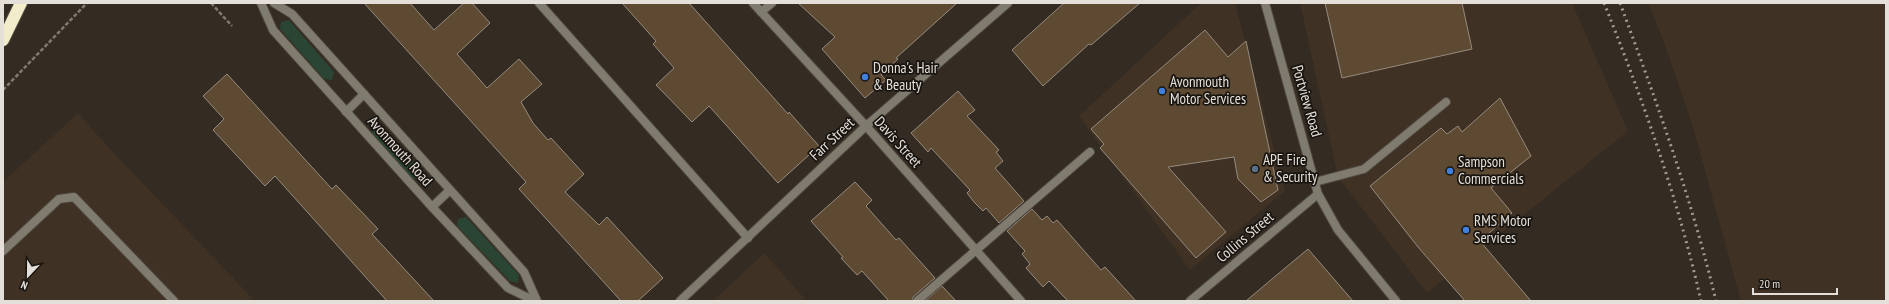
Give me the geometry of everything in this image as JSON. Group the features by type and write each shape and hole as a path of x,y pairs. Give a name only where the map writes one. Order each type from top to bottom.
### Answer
{"highway":[{"path":"3,40 21,3"}],"street":[{"name":"Avonmouth Road","path":"261,3 272,30 432,207 508,288 536,301"},
{"name":"Avonmouth Road","path":"274,3 292,14 524,272 536,301"},
{"path":"539,3 748,238"},
{"name":"Davis Street","path":"753,3 866,126 1021,301"},
{"path":"762,12 772,3"},
{"name":"Farr Street","path":"680,301 866,126 1008,3"},
{"name":"Portview Road","path":"1265,3 1318,194 1338,230 1396,301"},
{"path":"346,112 364,94"},
{"path":"1315,182 1364,169 1446,102"},
{"path":"917,301 1090,152"},
{"path":"432,207 450,190"},
{"name":"Collins Street","path":"1190,301 1318,194"},
{"path":"3,251 59,199 74,196 174,301"}],"path":[{"path":"3,90 87,3"},
{"path":"211,3 232,26"}],"shaded area":[{"path":"1201,3 1235,3 1285,191 1190,270 1079,116"},
{"path":"1300,3 1572,3 1628,131 1427,293 1338,177"},
{"path":"1648,3 1886,3 1886,301 1741,301 1693,127 1664,42"},
{"path":"78,113 109,148 255,301 3,301 3,182"},
{"path":"764,253 807,301 713,301"}],"green space":[{"path":"289,20 334,72 332,80 324,79 280,29 281,22"},
{"path":"381,125 421,171 420,179 411,178 372,134 374,127"},
{"path":"466,217 519,275 518,283 510,281 457,226 458,219"}],"building":[{"path":"364,3 410,3 434,30 464,3 472,3 490,23 457,54 487,88 519,59 542,84 521,102 533,123 548,140 551,138 584,174 565,192 599,225 607,217 663,278 638,301 621,301 519,189 526,182"},
{"path":"622,3 689,3 788,114 789,112 819,146 778,183 709,106 692,122 656,85 674,68 653,44 656,41"},
{"path":"798,3 957,3 896,58 898,59 881,75 886,80 865,98 822,49 835,37"},
{"path":"1064,3 1140,3 1091,45 1089,44 1043,86 1012,50"},
{"path":"1325,3 1462,3 1472,49 1342,78"},
{"path":"1205,30 1228,57 1246,41 1278,190 1261,202 1238,179 1234,157 1168,167 1226,232 1196,258 1100,148 1104,144 1091,129"},
{"path":"227,74 332,189 336,185 378,229 372,234 434,301 387,301 275,176 265,186 213,130 224,119 203,96"},
{"path":"958,91 975,110 967,116 999,150 996,152 1003,161 995,168 1024,201 999,223 986,208 983,211 974,202 967,193 970,190 931,148 928,152 911,133"},
{"name":"Sampson Commercials","path":"1500,98 1531,156 1491,188 1512,213 1480,241 1531,301 1465,301 1418,247 1370,186 1441,128 1447,134 1458,126 1462,132"},
{"path":"855,182 872,200 866,206 896,240 899,238 935,278 913,297 912,301 889,301 862,271 857,275 811,221"},
{"path":"1032,209 1042,220 1047,216 1053,223 1057,220 1101,270 1105,267 1136,301 1068,301 1049,281 1043,287 1026,268 1030,264 1022,254 1025,251 1007,231"},
{"path":"1308,249 1353,301 1246,301 1272,279"},
{"path":"942,286 956,301 925,301"}],"railway":[{"path":"1604,3 1646,113 1682,225 1701,301"},
{"path":"1620,3 1647,76 1685,188 1716,301"}],"place":[{"name":"Donna's Hair & Beauty","path":"865,77"},
{"name":"Avonmouth Motor Services","path":"1162,91"},
{"name":"APE Fire & Security","path":"1255,169"},
{"name":"Sampson Commercials","path":"1450,171"},
{"name":"RMS Motor Services","path":"1466,230"}]}
